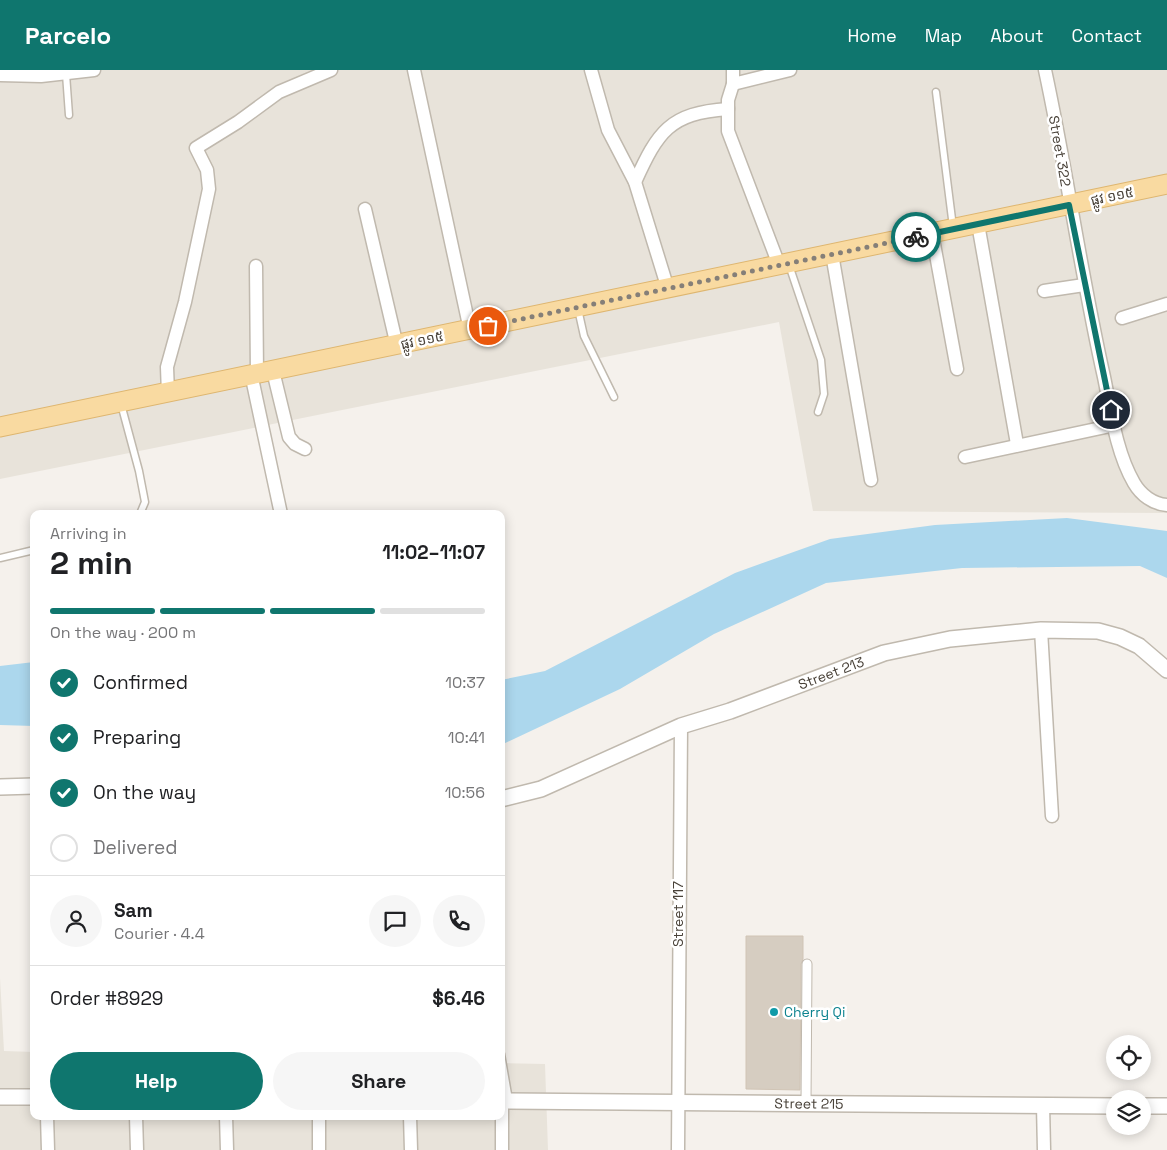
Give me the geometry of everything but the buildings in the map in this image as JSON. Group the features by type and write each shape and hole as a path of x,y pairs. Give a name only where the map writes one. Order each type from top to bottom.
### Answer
{"main road":[{"name":"ផ្លូវ ១១៥","path":"0,427 168,394 1167,184"}],"street":[{"path":"0,75 66,74 94,70"},
{"path":"168,394 167,367 185,302 208,189 207,170 196,148 238,122 279,92 331,70"},
{"path":"414,70 470,330"},
{"path":"591,70 608,130 635,182 668,289"},
{"path":"733,70 733,84 728,109 728,131 735,152 784,265"},
{"name":"Street 322","path":"1045,70 1084,285 1122,454 1133,482 1140,493 1152,501 1167,505"},
{"path":"733,84 785,71"},
{"path":"635,182 648,155 664,132 679,119 704,111 728,109"},
{"path":"365,209 397,346"},
{"path":"978,224 1018,444"},
{"path":"932,234 957,369"},
{"path":"832,254 870,480"},
{"path":"256,266 260,374 289,437 295,444 306,449"},
{"path":"1044,291 1084,285"},
{"path":"1122,318 1167,304"},
{"path":"260,374 253,383 280,510"},
{"path":"965,457 1018,444 1115,425"},
{"path":"1041,630 1052,816"},
{"name":"Street 213","path":"505,798 541,789 680,726 730,711 884,653 950,639 1041,630 1098,632 1120,637 1139,646 1167,670"},
{"name":"Street 117","path":"678,1150 680,726"},
{"path":"0,787 30,786"},
{"path":"806,1103 807,964"},
{"path":"0,1097 30,1097"},
{"name":"Street 215","path":"505,1101 1106,1106"},
{"path":"1043,1105 1044,1150"},
{"path":"1151,1106 1167,1106"},
{"path":"47,1120 48,1150"},
{"path":"136,1120 137,1150"},
{"path":"226,1120 227,1150"},
{"path":"319,1120 319,1150"},
{"path":"410,1120 411,1150"},
{"path":"502,1150 503,1120"}],"lane":[{"path":"66,74 69,116"},
{"path":"936,92 953,229"},
{"path":"784,265 821,360 824,394 818,412"},
{"path":"577,308 584,336 614,397"},
{"path":"121,403 145,502 142,510"},
{"path":"0,558 30,551"}],"shaded area":[{"path":"0,70 1167,70 1167,513 813,511 779,322 0,479"},
{"path":"0,978 4,1051 30,1052 30,1120 505,1120 505,1063 545,1064 548,1150 0,1150"}],"water":[{"path":"1067,518 1167,531 1167,578 1140,566 962,568 826,583 714,634 620,689 505,743 505,679 545,671 735,573 830,539 935,525"},
{"path":"30,662 30,726 0,725 0,666"}],"way so far":[{"path":"488,326 916,237"}],"place":[{"name":"Cherry Qi","path":"774,1012"}],"route":[{"path":"916,237 1069,205 1111,410"}]}
